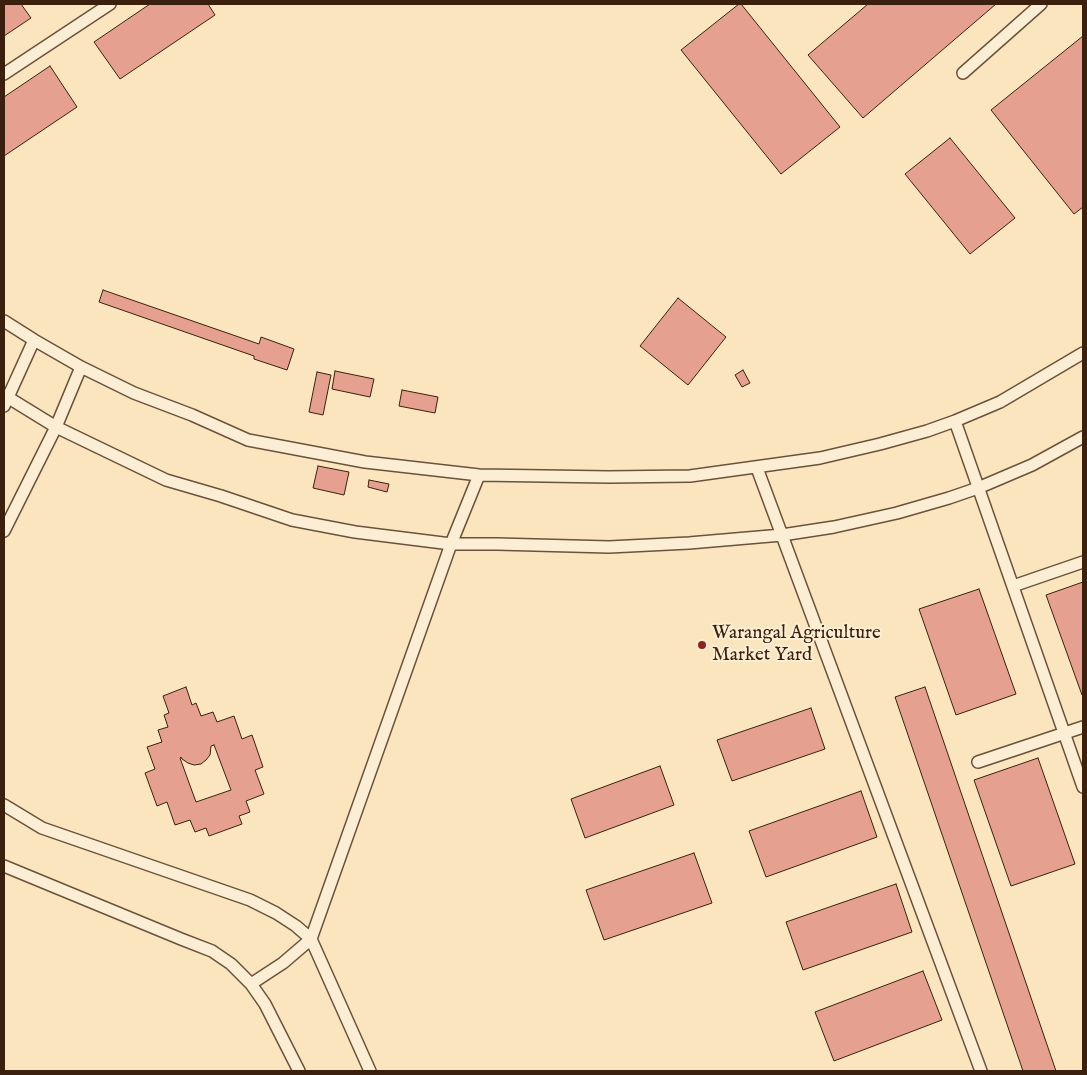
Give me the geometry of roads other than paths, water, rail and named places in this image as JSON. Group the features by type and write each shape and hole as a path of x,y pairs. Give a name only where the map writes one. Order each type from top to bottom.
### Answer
{"lane":[{"path":"4,74 110,4"},
{"path":"963,73 1041,4"},
{"path":"4,321 81,367 134,393 192,415 248,440 365,462 479,475 690,476 820,458 927,431 955,421 1000,402 1083,353"},
{"path":"34,340 5,400 56,427 166,480 222,496 292,520 355,532 451,544 609,547 689,543 782,535 834,527 949,498 978,488 1082,442"},
{"path":"4,531 56,427 81,367"},
{"path":"955,421 1083,787"},
{"path":"756,468 982,1071"},
{"path":"251,984 284,962 311,939 451,544 479,475"},
{"path":"1012,586 1083,562"},
{"path":"978,762 1083,727"},
{"path":"4,805 42,828 250,900 296,926 311,939 370,1071"},
{"path":"4,866 212,951 231,964 251,984 265,1004 299,1071"}],"place":[{"name":"Warangal Agriculture Market Yard","path":"702,645"}]}
